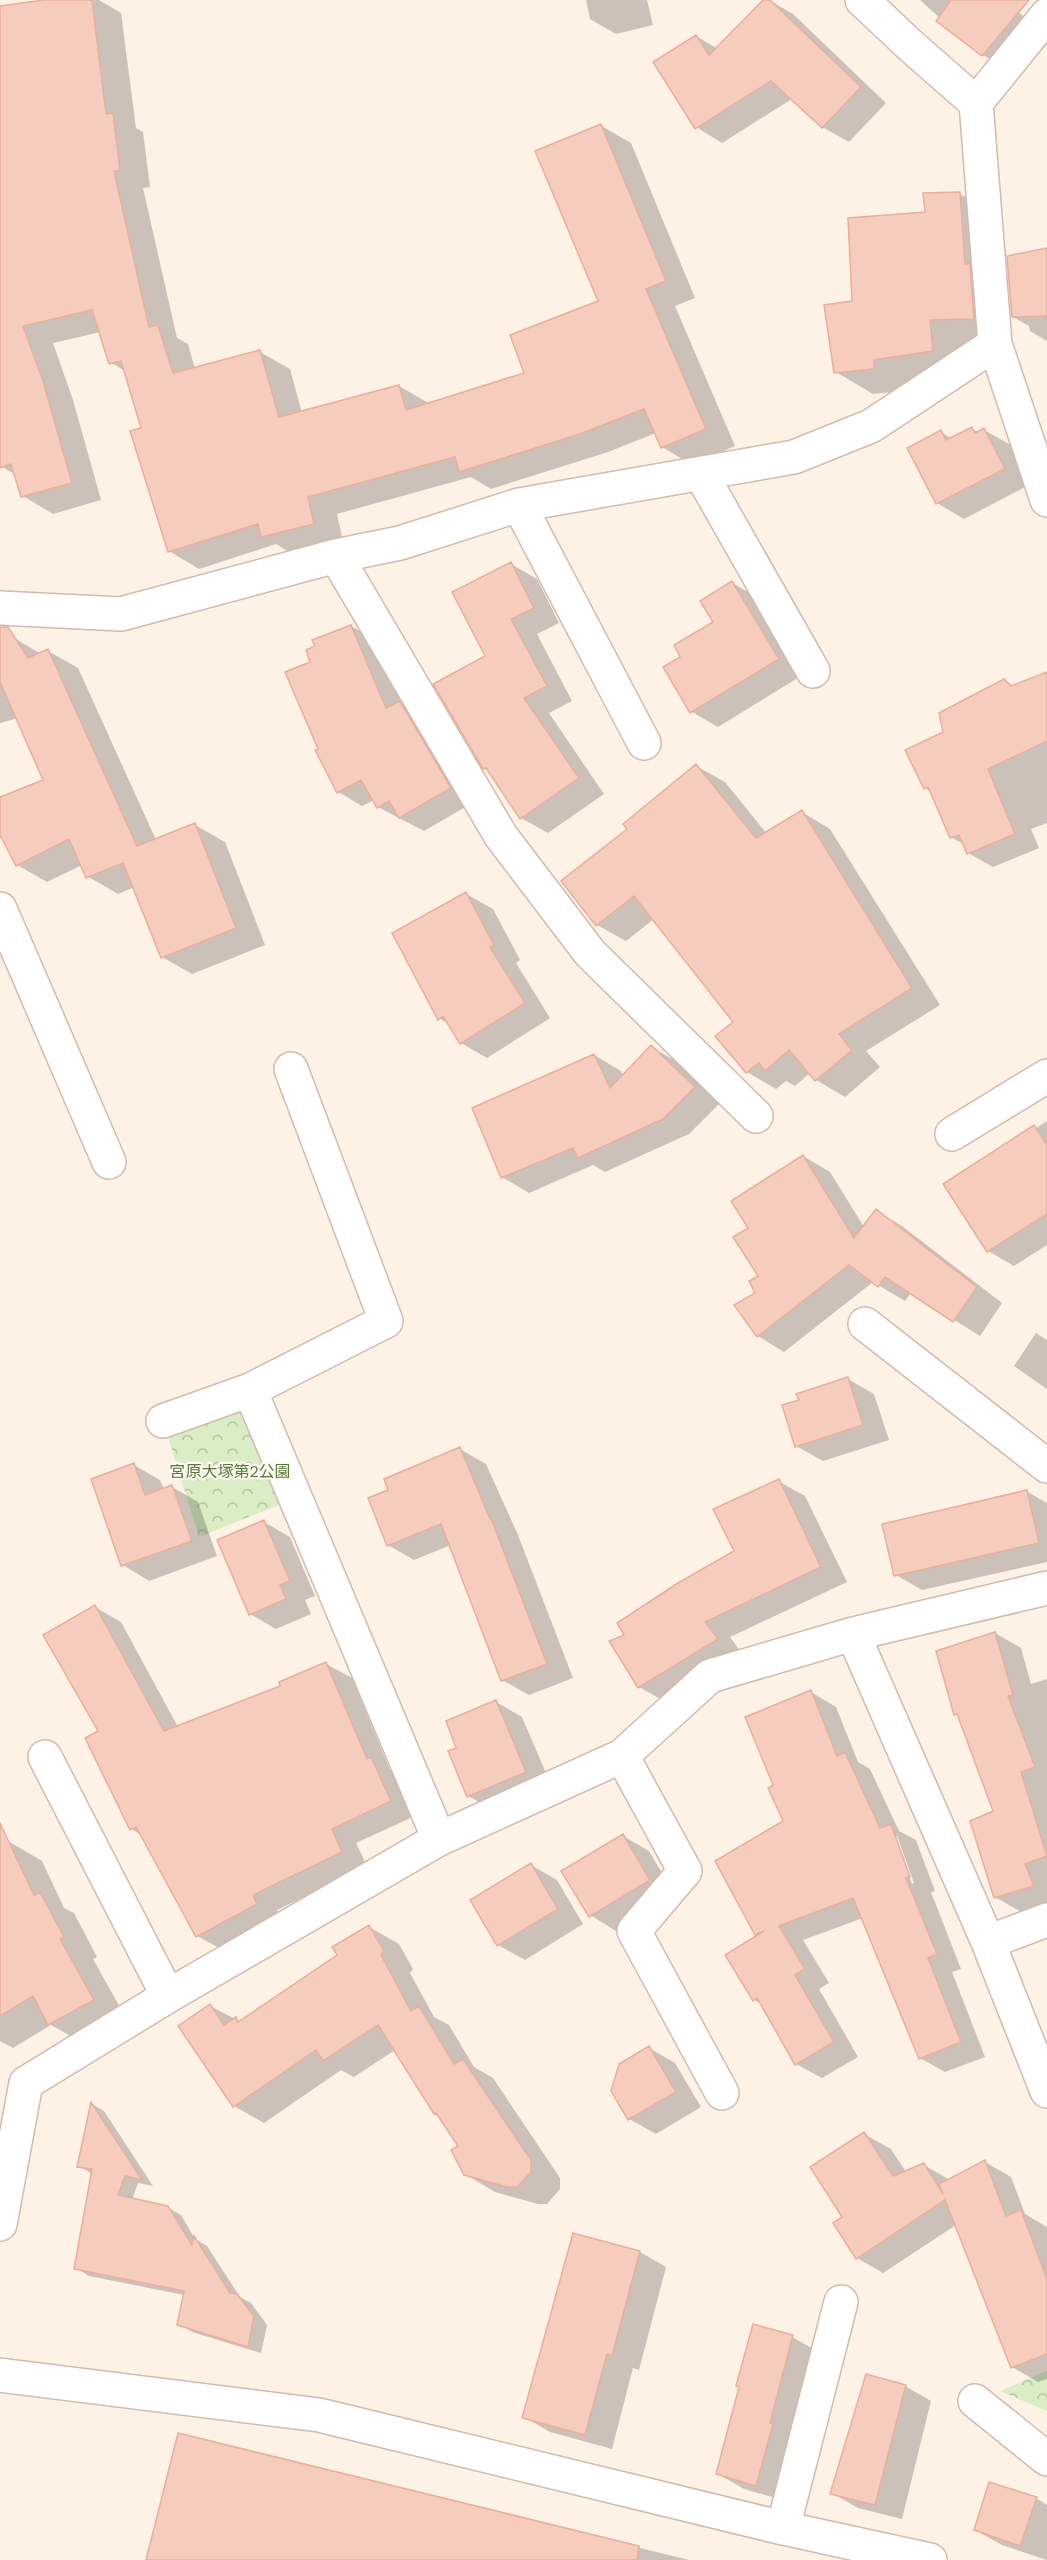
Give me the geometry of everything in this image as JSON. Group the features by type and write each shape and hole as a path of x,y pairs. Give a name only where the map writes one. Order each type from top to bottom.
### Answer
{"street":[{"path":"862,0 910,46 976,103"},
{"path":"1047,15 976,103 995,344 1047,500"},
{"path":"0,608 121,614 336,556 400,543 519,505 794,457 871,426 995,344"},
{"path":"701,474 813,671"},
{"path":"519,505 644,743"},
{"path":"336,556 501,836 590,953 756,1116"},
{"path":"0,909 109,1162"},
{"path":"163,1421 250,1390 386,1321 291,1069"},
{"path":"952,1134 1047,1076"},
{"path":"865,1324 1047,1466"},
{"path":"250,1390 439,1839"},
{"path":"0,2224 13,2080 168,1996 439,1839 622,1756 710,1676 854,1634 1047,1588"},
{"path":"854,1634 988,1942 1047,2091"},
{"path":"622,1756 685,1871 634,1930 722,2093"},
{"path":"45,1757 168,1996"},
{"path":"988,1942 1047,1920"},
{"path":"783,2528 841,2302"},
{"path":"0,2375 319,2415 783,2528 930,2560"},
{"path":"975,2401 1047,2459"}],"green space":[{"name":"宮原大塚第2公園","path":"250,1390 296,1498 199,1537 163,1421"},
{"path":"1047,2371 1047,2411 1000,2391"}],"building":[{"path":"44,0 92,0 106,114 113,113 120,171 114,171 149,327 158,325 173,373 260,350 279,417 399,385 406,410 524,373 510,335 598,301 535,151 601,124 666,281 646,289 706,429 661,448 644,409 577,435 459,472 455,457 308,497 314,524 261,537 258,524 168,552 130,431 141,428 121,361 109,364 92,310 23,326 43,381 72,483 21,497 11,464 0,468 0,6"},
{"path":"763,0 770,0 861,87 822,128 771,81 695,129 653,62 696,35 709,55"},
{"path":"951,0 1029,0 982,56 936,21"},
{"path":"960,192 965,264 970,263 974,319 930,320 933,351 874,360 874,369 834,373 824,305 852,301 848,218 925,212 923,193"},
{"path":"1047,248 1047,316 1012,317 1007,256"},
{"path":"972,427 975,433 984,428 1005,469 936,504 907,448 941,430 946,440"},
{"path":"511,562 534,608 511,619 547,686 524,698 579,778 520,819 486,768 483,769 433,684 485,656 452,592"},
{"path":"732,581 779,659 690,713 663,667 680,657 674,645 713,622 700,601"},
{"path":"351,625 386,708 400,701 451,788 399,818 389,801 377,808 361,780 337,793 315,750 318,749 285,672 310,662 306,650 315,646 312,640"},
{"path":"0,627 8,627 28,658 48,649 137,846 195,823 236,928 161,958 123,863 86,878 69,839 16,866 0,835 0,797 43,780 0,682"},
{"path":"1047,672 1047,741 988,769 1015,834 967,854 959,835 950,838 928,787 924,789 905,750 943,732 939,713 1004,679 1011,686"},
{"path":"696,764 756,838 802,810 912,988 839,1034 852,1050 815,1081 789,1050 765,1071 759,1063 746,1073 715,1036 733,1022 634,896 596,926 561,881 627,829 623,824"},
{"path":"466,892 494,945 490,947 525,1003 460,1044 443,1016 438,1020 392,933"},
{"path":"651,1045 695,1087 663,1119 578,1158 573,1148 501,1178 472,1108 594,1054 610,1088"},
{"path":"1034,1125 1047,1145 1047,1214 987,1252 943,1184"},
{"path":"803,1155 854,1238 876,1209 977,1287 953,1322 885,1277 878,1287 849,1265 757,1337 734,1305 755,1293 749,1281 758,1276 733,1237 748,1228 731,1201"},
{"path":"848,1377 863,1425 795,1447 782,1405 799,1400 796,1394"},
{"path":"460,1447 491,1518 547,1664 501,1681 441,1524 387,1546 368,1498 388,1490 384,1479"},
{"path":"134,1463 145,1495 172,1485 192,1541 121,1566 91,1479"},
{"path":"779,1479 821,1567 705,1622 718,1639 638,1688 609,1641 624,1635 617,1623 678,1583 734,1551 713,1509"},
{"path":"1027,1490 1039,1543 894,1576 882,1524"},
{"path":"264,1520 290,1581 280,1585 286,1599 249,1615 217,1540"},
{"path":"95,1605 164,1731 280,1686 279,1682 326,1662 367,1759 371,1757 391,1801 332,1829 342,1852 253,1895 257,1904 196,1937 136,1827 130,1830 85,1738 98,1731 43,1635"},
{"path":"995,1632 1013,1695 1008,1696 1035,1767 1021,1772 1047,1856 1025,1864 1034,1886 994,1898 970,1821 993,1811 957,1714 954,1715 936,1651"},
{"path":"811,1690 837,1756 845,1752 880,1828 891,1824 910,1877 906,1878 937,1954 928,1958 961,2042 919,2059 853,1898 779,1926 805,1969 795,1975 834,2042 795,2065 757,1998 753,2001 725,1955 764,1931 755,1935 715,1861 783,1821 768,1788 773,1785 745,1717"},
{"path":"496,1700 526,1772 467,1797 448,1751 456,1748 446,1721"},
{"path":"0,1823 34,1895 40,1892 64,1937 60,1939 94,2000 48,2025 33,1996 0,2016"},
{"path":"623,1834 650,1880 589,1917 561,1871"},
{"path":"531,1863 558,1909 497,1946 470,1900"},
{"path":"369,1925 384,1951 381,1955 411,2011 419,2006 454,2064 463,2059 531,2160 531,2172 517,2187 507,2187 464,2175 451,2150 458,2146 436,2113 434,2114 378,2025 323,2061 316,2050 233,2107 178,2026 210,2004 224,2025 236,2017 238,2022 337,1955 332,1947"},
{"path":"649,2046 676,2092 628,2120 611,2091 619,2064"},
{"path":"91,2102 142,2180 125,2176 118,2195 168,2206 192,2245 194,2236 230,2293 237,2294 254,2316 248,2347 177,2325 184,2291 74,2269 92,2169 77,2167"},
{"path":"864,2132 893,2176 924,2163 943,2194 939,2184 985,2160 1006,2216 1021,2210 1047,2279 1047,2354 1011,2368 945,2200 856,2259 833,2223 842,2217 810,2167"},
{"path":"573,2233 640,2251 612,2356 607,2354 585,2435 522,2418"},
{"path":"753,2324 793,2335 756,2486 716,2474"},
{"path":"866,2374 906,2385 875,2505 830,2494"},
{"path":"178,2433 639,2546 637,2560 146,2560"},
{"path":"989,2482 1037,2497 1020,2546 974,2530"}]}
